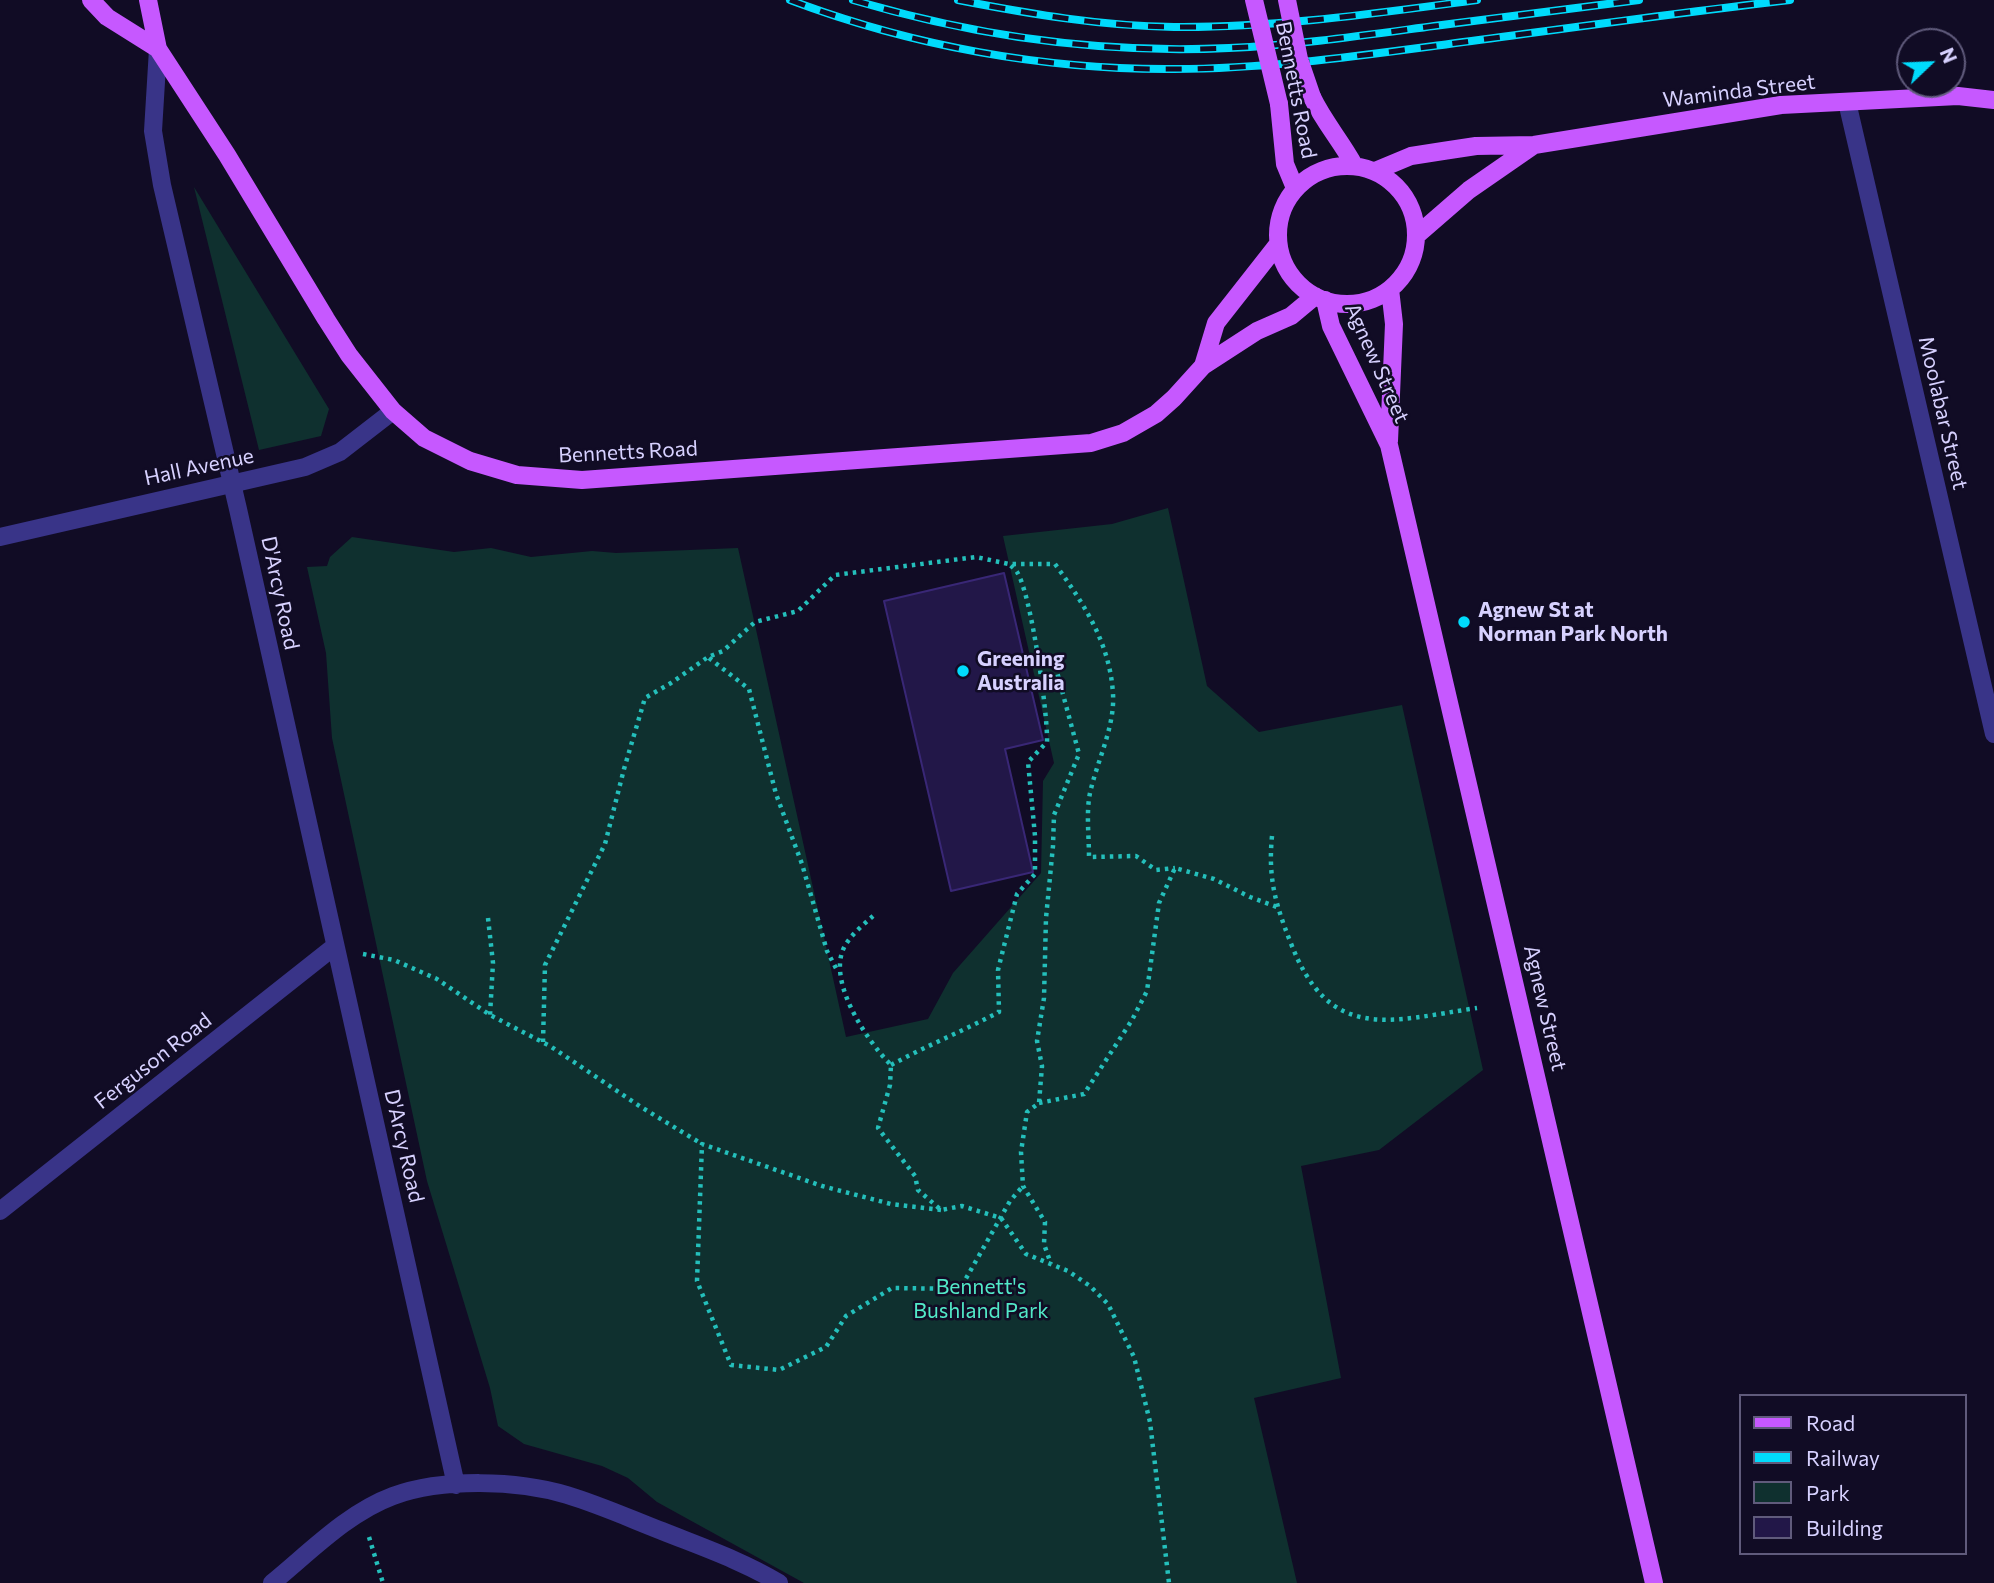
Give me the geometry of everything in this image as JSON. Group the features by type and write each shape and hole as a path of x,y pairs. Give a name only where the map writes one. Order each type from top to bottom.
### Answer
{"main road":[{"name":"Bennetts Road","path":"91,0 107,17 158,49"},
{"name":"Bennetts Road","path":"148,0 158,49 227,155 349,355 393,411 424,438 495,470 550,479 622,478 1091,443 1123,433 1156,414 1203,366 1257,331 1291,316 1320,298"},
{"name":"Bennetts Road","path":"1254,0 1279,104 1285,164 1295,188"},
{"name":"Bennetts Road","path":"1287,0 1299,59 1312,97 1354,165"},
{"name":"Waminda Street","path":"1375,171 1411,156 1476,146 1534,145 1781,105 1958,96 1994,100"},
{"name":"Waminda Street","path":"1416,236 1469,190 1534,145"},
{"path":"1354,165 1375,171 1392,183 1405,198 1413,216 1416,236 1413,256 1404,275 1390,289 1370,300 1348,304 1320,298 1297,283 1284,265 1278,244 1278,224 1284,205 1295,188 1312,174 1332,167 1354,165"},
{"name":"Bennetts Road","path":"1203,366 1216,323 1278,244"},
{"name":"Agnew Street","path":"1389,445 1394,324 1390,289"},
{"name":"Agnew Street","path":"1320,298 1389,445 1654,1583"}],"street":[{"name":"Bennetts Road","path":"158,49 153,131 231,484"},
{"name":"Moolabar Street","path":"1847,102 1994,734"},
{"name":"Hall Avenue","path":"0,537 305,467 340,452 393,411"},
{"name":"D'Arcy Road","path":"231,484 456,1485"},
{"name":"Ferguson Road","path":"0,1211 335,946"},
{"path":"272,1583 345,1524 375,1504 411,1492 456,1485 534,1487 568,1495 731,1558 779,1583"}],"path":[{"path":"542,1042 544,965 605,844 645,698 708,657 723,651 755,622 798,611 835,575 976,557 1009,564 1055,564 1085,605 1105,648 1113,695 1108,730 1089,795 1089,857 1136,856 1156,870 1175,868 1214,879 1277,907"},
{"path":"891,1065 999,1012 998,970 1017,894 1035,874 1035,836 1028,762 1047,742 1048,722 1029,611 1018,573 1009,564"},
{"path":"708,657 749,689 776,794 802,863 827,951 858,1023 874,1048 891,1065 890,1085 878,1128 915,1176 918,1190 941,1210"},
{"path":"1037,658 1053,657 1079,754 1054,815 1054,846 1046,918 1044,998 1037,1041 1042,1066 1039,1103"},
{"path":"1272,836 1270,855 1273,896 1300,968 1319,994 1342,1011 1364,1018 1403,1021 1477,1008"},
{"path":"1051,1265 1044,1244 1045,1222 1023,1186 1021,1152 1027,1112 1039,1103 1084,1094 1132,1020 1147,991 1159,902 1175,868"},
{"path":"839,974 845,945 873,916"},
{"path":"488,918 493,963 490,1015"},
{"path":"335,946 394,960 437,979 490,1015 542,1042 702,1144 822,1186 891,1204 941,1210 962,1206 1001,1218 1027,1254 1068,1272 1090,1286 1108,1304 1135,1357 1150,1422 1169,1583"},
{"path":"702,1144 697,1281 731,1365 779,1370 826,1347 846,1316 892,1287 960,1289 1010,1201 1023,1186"},
{"path":"373,1549 383,1583"}],"green space":[{"path":"194,187 329,409 321,436 259,450"},
{"name":"Bennett's Bushland Park","path":"1168,508 1207,686 1259,732 1402,705 1483,1070 1379,1150 1301,1166 1341,1378 1254,1398 1297,1583 804,1583 657,1502 628,1478 602,1466 524,1444 498,1426 490,1388 427,1181 332,738 326,653 307,567 327,566 330,557 352,537 454,552 491,548 531,557 592,551 616,553 738,548 846,1037 928,1019 953,973 1041,873 1043,781 1054,763 1003,536 1112,524"}],"building":[{"name":"Greening Australia","path":"1004,573 1043,740 1005,749 1033,872 951,891 884,601"}],"railway":[{"path":"790,0 883,30 979,52 1076,65 1174,69 1243,67 1346,57 1790,0"},
{"path":"853,0 992,33 1086,45 1181,49 1255,47 1306,42 1639,0"},
{"path":"958,0 1066,18 1174,27 1288,22 1477,0"}],"place":[{"name":"Agnew St at Norman Park North","path":"1464,622"},
{"name":"Greening Australia","path":"963,671"}]}
